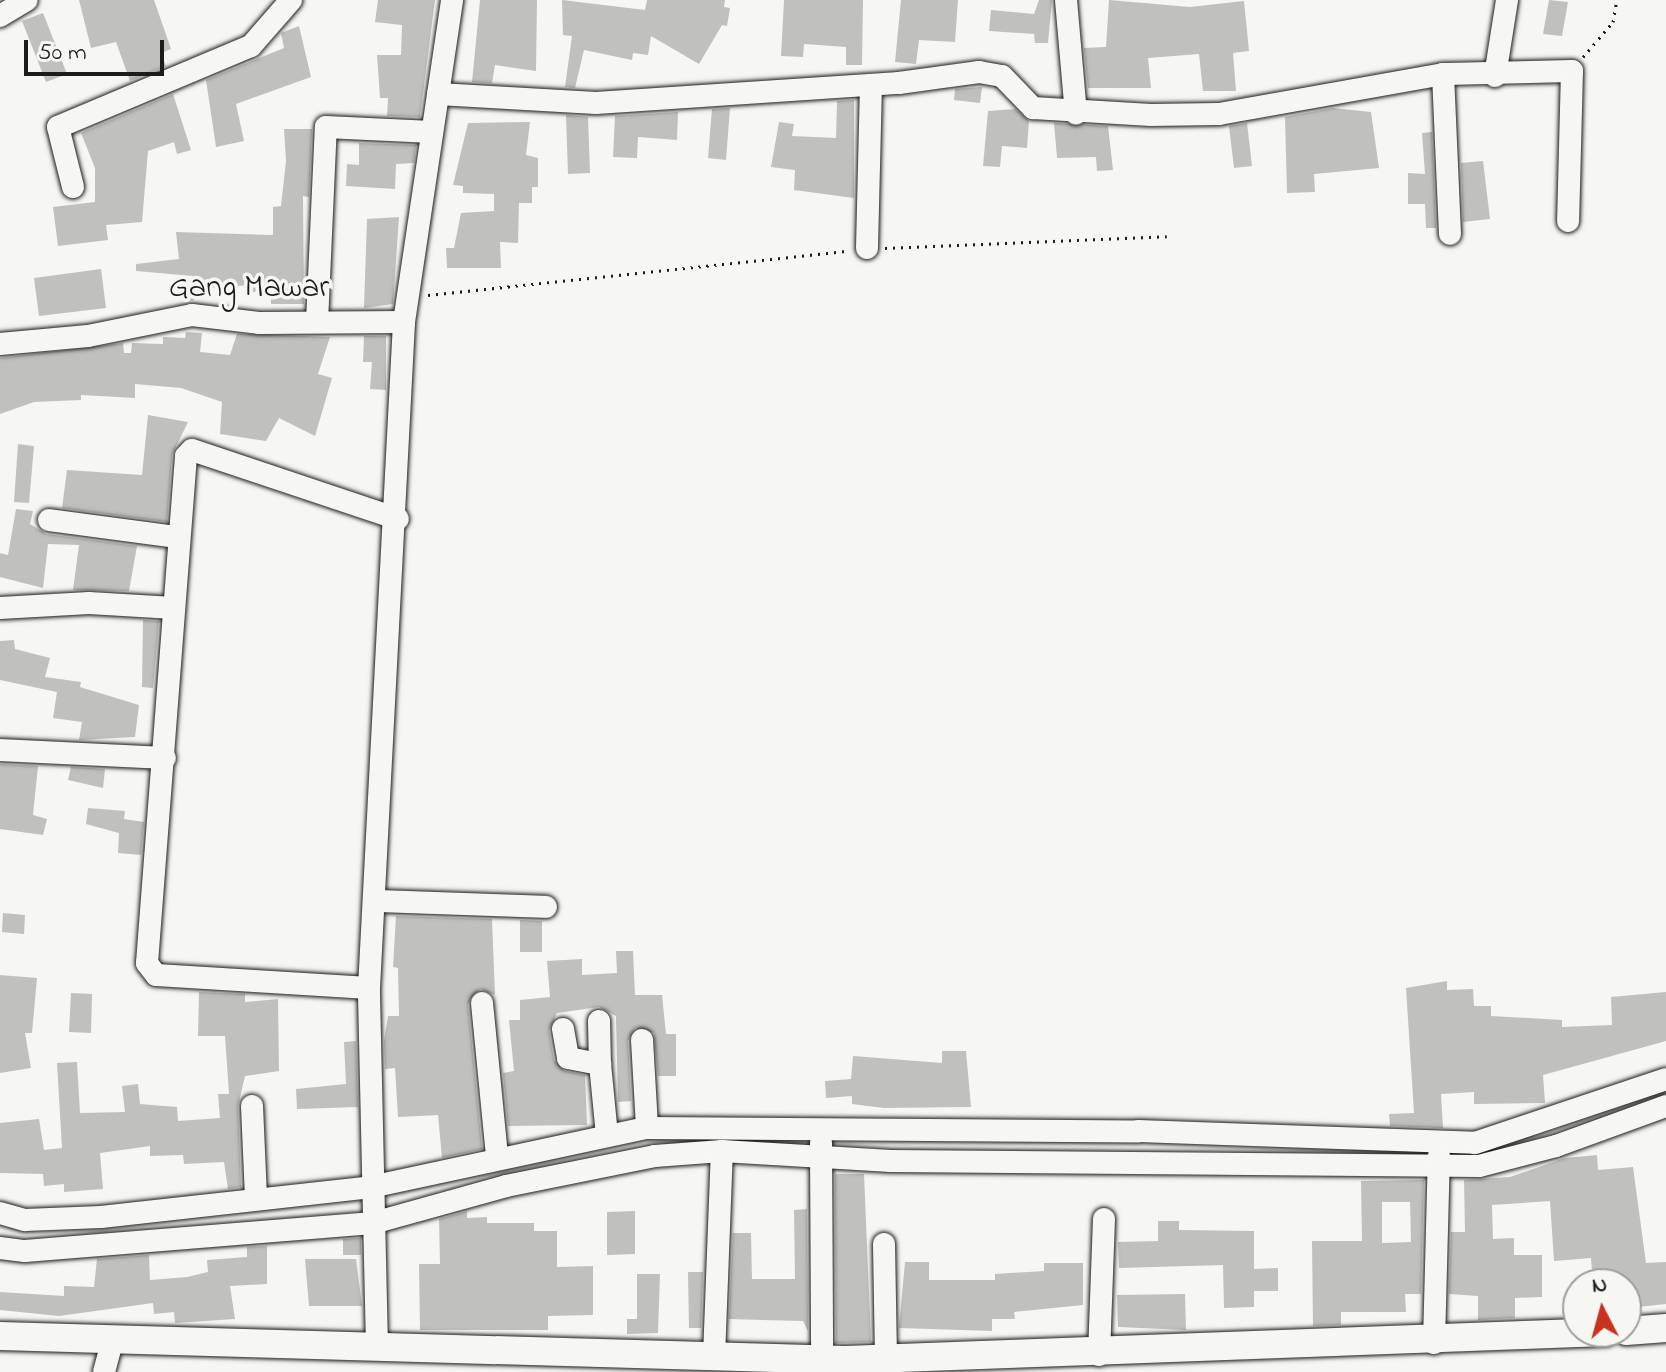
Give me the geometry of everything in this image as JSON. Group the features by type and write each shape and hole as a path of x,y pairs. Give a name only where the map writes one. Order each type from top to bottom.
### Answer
{"street":[{"path":"0,16 27,0"},
{"path":"73,187 58,127 251,46 291,0"},
{"path":"377,1347 369,988 398,519 404,322 452,0"},
{"path":"1066,0 1076,114"},
{"path":"1495,76 1507,0"},
{"path":"438,94 596,103 871,85 990,73 1008,80 1025,105 1076,114 1219,114 1443,74 1495,76 1572,71 1568,221"},
{"path":"1443,74 1450,234"},
{"path":"867,248 871,85"},
{"path":"317,322 326,127 432,132"},
{"name":"Gang Mawar","path":"0,344 76,338 192,315 317,322 404,322"},
{"path":"369,988 150,972 176,537 192,450 398,519"},
{"path":"49,520 176,537"},
{"path":"0,608 89,603 174,608"},
{"path":"0,750 165,758"},
{"path":"375,901 546,907"},
{"path":"482,1003 497,1156"},
{"path":"599,1021 607,1135"},
{"path":"563,1029 568,1058 600,1064"},
{"path":"642,1040 647,1128"},
{"path":"118,1230 256,1199 312,1210 372,1206 497,1156 647,1128 822,1144 1439,1156 1498,1139 1666,1079"},
{"path":"252,1106 256,1199"},
{"path":"822,1144 1138,1131 1504,1162 1666,1106"},
{"path":"0,1248 64,1234 372,1206 506,1186 655,1156 722,1151 747,1139"},
{"path":"822,1144 837,1364"},
{"path":"714,1357 722,1151"},
{"path":"1434,1343 1439,1156"},
{"path":"0,1213 64,1234"},
{"path":"1099,1355 1104,1219"},
{"path":"884,1244 886,1359"},
{"path":"1642,1330 1666,1328"},
{"path":"0,1336 112,1343 377,1347 714,1357 837,1364 886,1359 940,1365 1562,1335"},
{"path":"104,1372 112,1343"}],"path":[{"path":"1572,71 1613,22 1617,0"},
{"path":"408,296 867,248 1167,236"}],"building":[{"path":"79,0 154,0 171,49 161,53 166,66 130,81 116,42 91,48"},
{"path":"378,0 435,0 420,117 387,116 388,98 380,98 377,55 401,55 402,25 375,22"},
{"path":"480,0 537,0 536,71 495,65 492,83 472,82"},
{"path":"562,0 645,10 647,0 725,0 724,7 730,8 727,26 722,25 699,64 651,36 648,55 633,53 632,60 584,50 575,88 565,87 572,36 563,35"},
{"path":"784,0 863,0 862,65 846,65 846,47 804,44 803,57 781,56"},
{"path":"901,0 958,0 955,42 919,40 916,64 895,62"},
{"path":"1039,0 1052,0 1048,43 1035,43 1034,34 989,31 991,10 1034,14"},
{"path":"1109,0 1190,7 1244,1 1249,51 1233,53 1236,91 1203,91 1199,54 1148,58 1151,88 1088,88 1084,48 1106,47"},
{"path":"1549,0 1568,2 1562,36 1543,34"},
{"path":"43,13 67,74 46,82 22,21"},
{"path":"299,26 311,77 236,104 244,141 216,147 206,80 284,48 281,33"},
{"path":"982,87 980,103 954,100 955,89"},
{"path":"173,94 191,150 177,154 174,142 148,151 142,222 106,225 108,240 58,246 53,207 95,202 95,168 81,133"},
{"path":"854,100 854,198 794,190 795,170 771,167 779,122 794,124 792,136 836,138 837,101"},
{"path":"730,108 726,160 708,158 712,109"},
{"path":"1333,108 1371,112 1379,168 1314,174 1315,192 1287,193 1285,117"},
{"path":"1015,109 1029,121 1027,148 1002,146 1000,167 983,166 988,111"},
{"path":"678,112 677,140 638,137 637,158 613,157 615,116"},
{"path":"566,115 588,117 590,173 568,174"},
{"path":"530,122 526,155 538,158 538,187 532,187 532,203 519,203 518,243 500,242 501,268 447,268 446,248 454,248 461,213 494,211 494,194 463,193 463,186 453,185 468,123"},
{"path":"1054,123 1108,126 1113,170 1097,171 1096,157 1057,158"},
{"path":"1247,123 1252,166 1234,168 1229,126"},
{"path":"284,129 312,129 309,197 303,196 304,304 271,304 271,291 251,292 251,285 208,288 192,301 180,292 193,276 136,271 136,264 179,259 176,232 273,235 273,207 281,206 286,161"},
{"path":"1432,132 1436,228 1426,228 1425,204 1408,204 1408,173 1425,174 1422,133"},
{"path":"359,143 416,145 414,163 396,164 395,189 346,186 347,164 359,165"},
{"path":"1483,161 1490,219 1463,222 1461,163"},
{"path":"399,217 393,304 364,308 367,219"},
{"path":"101,269 106,308 39,316 34,278"},
{"path":"186,332 202,333 200,352 230,355 237,334 330,337 318,374 332,378 315,436 279,418 266,441 220,434 222,402 181,388 135,384 135,398 81,395 81,400 34,402 0,414 0,358 123,343 124,353 131,353 132,343 163,344 163,337 185,338"},
{"path":"364,336 386,336 386,390 370,389 372,362 363,362"},
{"path":"148,415 188,422 172,455 167,522 62,508 67,470 142,475"},
{"path":"18,444 34,446 29,503 14,502"},
{"path":"16,509 33,511 30,524 46,534 137,546 129,591 73,590 79,545 48,544 43,588 0,577 0,553 8,555"},
{"path":"143,620 159,621 153,688 142,687"},
{"path":"14,640 15,649 50,658 45,677 81,682 80,687 139,705 135,737 79,740 82,722 53,718 57,692 0,680 0,641"},
{"path":"0,764 38,766 33,815 47,819 43,835 0,829"},
{"path":"71,767 105,769 103,788 68,780"},
{"path":"88,808 125,811 124,819 144,822 141,855 118,853 119,833 86,824"},
{"path":"3,913 25,915 24,934 2,932"},
{"path":"396,916 492,919 495,995 480,989 468,1004 482,1149 442,1158 438,1115 398,1117 395,1068 385,1069 384,1041 388,1016 399,1016 398,968 393,967"},
{"path":"520,920 542,921 542,952 520,952"},
{"path":"616,951 633,951 635,995 662,995 666,1034 676,1034 676,1076 658,1076 654,1033 635,1028 628,1041 631,1101 618,1102 616,1016 599,1007 557,1013 549,1031 554,1060 565,1071 585,1075 587,1125 508,1126 503,1073 514,1071 509,1020 520,1020 520,1000 550,997 547,961 582,959 582,975 617,973"},
{"path":"0,975 37,978 32,1033 25,1033 31,1068 0,1073"},
{"path":"1447,981 1447,990 1473,989 1474,1006 1491,1006 1491,1016 1562,1020 1562,1027 1612,1025 1611,997 1666,992 1666,1041 1543,1075 1545,1103 1474,1104 1474,1092 1441,1094 1443,1128 1390,1126 1389,1114 1414,1113 1406,988"},
{"path":"199,992 245,994 245,1002 278,999 279,1071 245,1076 238,1106 241,1187 228,1189 224,1162 184,1164 183,1155 150,1156 150,1146 100,1153 103,1189 64,1192 64,1184 44,1186 43,1174 0,1173 0,1123 39,1119 44,1150 62,1148 57,1063 77,1062 80,1113 125,1112 122,1086 138,1084 140,1104 177,1107 178,1121 220,1118 218,1094 229,1094 225,1036 198,1036"},
{"path":"71,993 92,994 91,1033 69,1032"},
{"path":"356,1041 358,1107 297,1109 296,1089 346,1084 344,1042"},
{"path":"942,1051 966,1051 971,1107 884,1108 852,1104 852,1096 826,1098 825,1081 851,1079 853,1056 942,1063"},
{"path":"1597,1155 1598,1170 1633,1167 1646,1263 1666,1262 1666,1304 1642,1307 1642,1268 1592,1268 1591,1258 1554,1261 1550,1201 1492,1205 1493,1239 1514,1238 1514,1255 1542,1255 1542,1297 1515,1298 1515,1318 1478,1320 1478,1296 1449,1294 1451,1232 1465,1232 1464,1180 1510,1177 1565,1158"},
{"path":"835,1174 864,1174 871,1342 836,1343"},
{"path":"1424,1180 1421,1294 1405,1294 1406,1312 1341,1312 1341,1325 1313,1326 1312,1241 1362,1241 1361,1181","holes":["1382,1202 1410,1202 1411,1242 1382,1243"]},
{"path":"807,1209 808,1331 803,1321 729,1319 733,1233 751,1233 752,1279 795,1279 794,1210"},
{"path":"467,1211 467,1218 487,1217 487,1223 534,1223 534,1231 557,1231 557,1267 593,1266 593,1315 548,1316 548,1330 420,1330 419,1264 440,1264 439,1219"},
{"path":"635,1211 635,1254 607,1255 607,1212"},
{"path":"1158,1221 1179,1221 1179,1230 1254,1231 1254,1269 1278,1268 1278,1291 1254,1291 1254,1307 1224,1308 1223,1265 1119,1268 1118,1242 1158,1241"},
{"path":"361,1238 361,1255 343,1255 343,1239"},
{"path":"267,1246 267,1284 230,1286 235,1319 175,1323 174,1312 154,1314 153,1303 59,1316 0,1310 0,1292 64,1296 64,1286 94,1287 97,1259 149,1255 150,1280 208,1272 207,1260 247,1257 247,1247"},
{"path":"305,1259 356,1259 362,1306 309,1306"},
{"path":"905,1262 929,1262 929,1280 995,1280 995,1274 1044,1271 1044,1263 1083,1263 1083,1305 1014,1312 1015,1319 992,1319 992,1331 899,1328"},
{"path":"688,1272 703,1272 701,1328 689,1328"},
{"path":"637,1274 660,1274 658,1333 627,1334 627,1319 637,1319"},
{"path":"1185,1294 1186,1330 1118,1327 1117,1295"}]}
